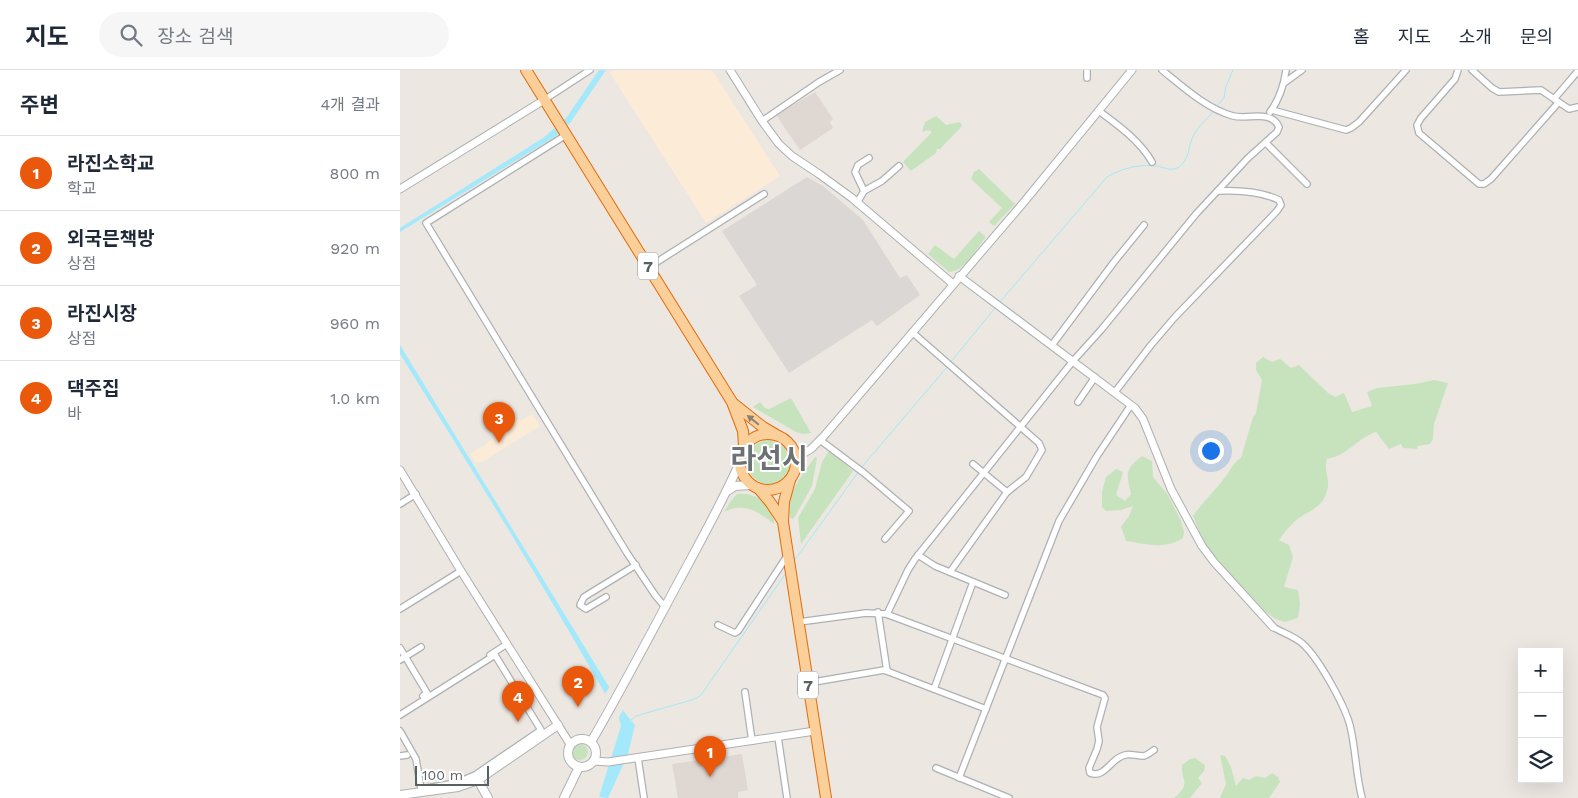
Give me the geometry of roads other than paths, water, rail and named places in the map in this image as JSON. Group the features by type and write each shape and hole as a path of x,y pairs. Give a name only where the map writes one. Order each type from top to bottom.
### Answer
{"highway":[{"name":"7","path":"526,70 732,402 743,431 744,446 740,462 741,471 745,479 770,502 783,522"},
{"name":"7","path":"732,402 763,427 790,444 796,458 794,474 790,480 784,502 783,522 826,798"},
{"path":"744,446 759,435 777,435"},
{"path":"755,487 776,489 790,480"}],"main road":[{"path":"591,742 618,696 727,492 740,462"},
{"path":"727,492 735,486 755,487"},
{"path":"400,795 414,796 478,780 558,725"},
{"path":"582,738 591,742 596,749 594,760 589,766 574,766 568,758 570,744 582,738"},
{"path":"564,798 579,767"},
{"path":"478,780 488,798"}],"street":[{"path":"401,186 544,100 590,70"},
{"path":"730,70 762,122 779,144 792,156 857,202 953,284"},
{"path":"762,122 819,82 840,70"},
{"path":"1087,70 1087,78"},
{"path":"796,458 812,448 820,440 1021,206 1132,70"},
{"path":"887,614 908,570 918,555 1073,361 1101,330 1196,214 1248,158 1277,132 1279,127 1274,119 1266,116 1242,118 1215,108 1162,70"},
{"path":"1266,116 1272,110 1284,83 1286,70"},
{"path":"1284,83 1302,70"},
{"path":"1272,110 1346,130 1359,122 1406,70"},
{"path":"1458,70 1454,79 1417,125 1419,133 1480,184 1484,184 1491,179 1556,101 1578,71"},
{"path":"1472,70 1499,92 1536,89 1541,90 1569,109 1578,107"},
{"path":"1099,111 1134,140 1148,154 1152,162"},
{"path":"563,130 426,223 617,536 655,595 665,607"},
{"path":"1266,143 1307,184"},
{"path":"864,191 855,172 858,165 868,158"},
{"path":"857,202 864,191 882,181 899,166"},
{"path":"1115,392 1126,380 1150,345 1281,205 1279,200 1271,196 1247,191 1218,191"},
{"path":"649,267 764,194"},
{"path":"1052,345 1144,225"},
{"path":"960,276 1131,404 1143,419 1167,480 1202,546 1214,562 1273,627 1302,643 1327,676 1349,720 1362,798"},
{"path":"912,332 1039,443 1042,450 1026,477 1007,492 950,572"},
{"path":"1078,402 1096,377"},
{"path":"959,778 1059,522 1097,456 1131,404"},
{"path":"820,440 864,473 908,511 885,539"},
{"path":"973,464 1007,492"},
{"path":"400,470 570,744"},
{"path":"400,504 416,494"},
{"path":"918,555 950,572 1005,595"},
{"path":"718,625 732,633 738,631 789,557"},
{"path":"606,597 586,608 580,605 584,597 636,565"},
{"path":"400,609 461,571"},
{"path":"934,689 973,582"},
{"path":"799,622 878,612 887,614 1103,695 1105,698 1097,727 1099,740 1088,768 1090,773 1096,775 1101,773 1120,757 1128,754 1145,756 1154,750"},
{"path":"878,612 887,671"},
{"path":"452,679 507,644"},
{"path":"403,658 421,647"},
{"path":"400,648 403,658 428,693 400,711"},
{"path":"400,714 495,656 541,730 475,775 456,783 421,788 416,759 400,731"},
{"path":"808,683 874,670 887,671 986,709"},
{"path":"745,692 752,741"},
{"path":"594,760 608,762 815,731"},
{"path":"778,737 787,798"},
{"path":"400,756 407,755"},
{"path":"638,758 644,798"},
{"path":"936,768 1009,798"}],"water":[{"path":"599,70 606,70 570,123 556,136 400,232 400,228 543,138 567,117"},
{"path":"400,345 625,713 635,725 628,754 608,798 599,797 621,726 619,718 511,534 400,354"}],"waterway":[{"path":"1216,107 1224,98 1226,86 1233,70"},
{"path":"999,303 1107,177 1119,171 1137,166 1156,166 1170,169 1179,167 1186,157 1196,131 1214,111"},
{"path":"950,363 995,308"},
{"path":"861,468 948,366"},
{"path":"794,561 859,471"},
{"path":"631,720 636,716 695,699 701,695 786,573"}],"place":[{"name":"라진시장","path":"499,443"},
{"name":"외국믄책방","path":"578,707"},
{"name":"댁주집","path":"518,722"},
{"name":"라진소학교","path":"710,777"}],"district":[{"name":"라선시","path":"769,458"}]}
